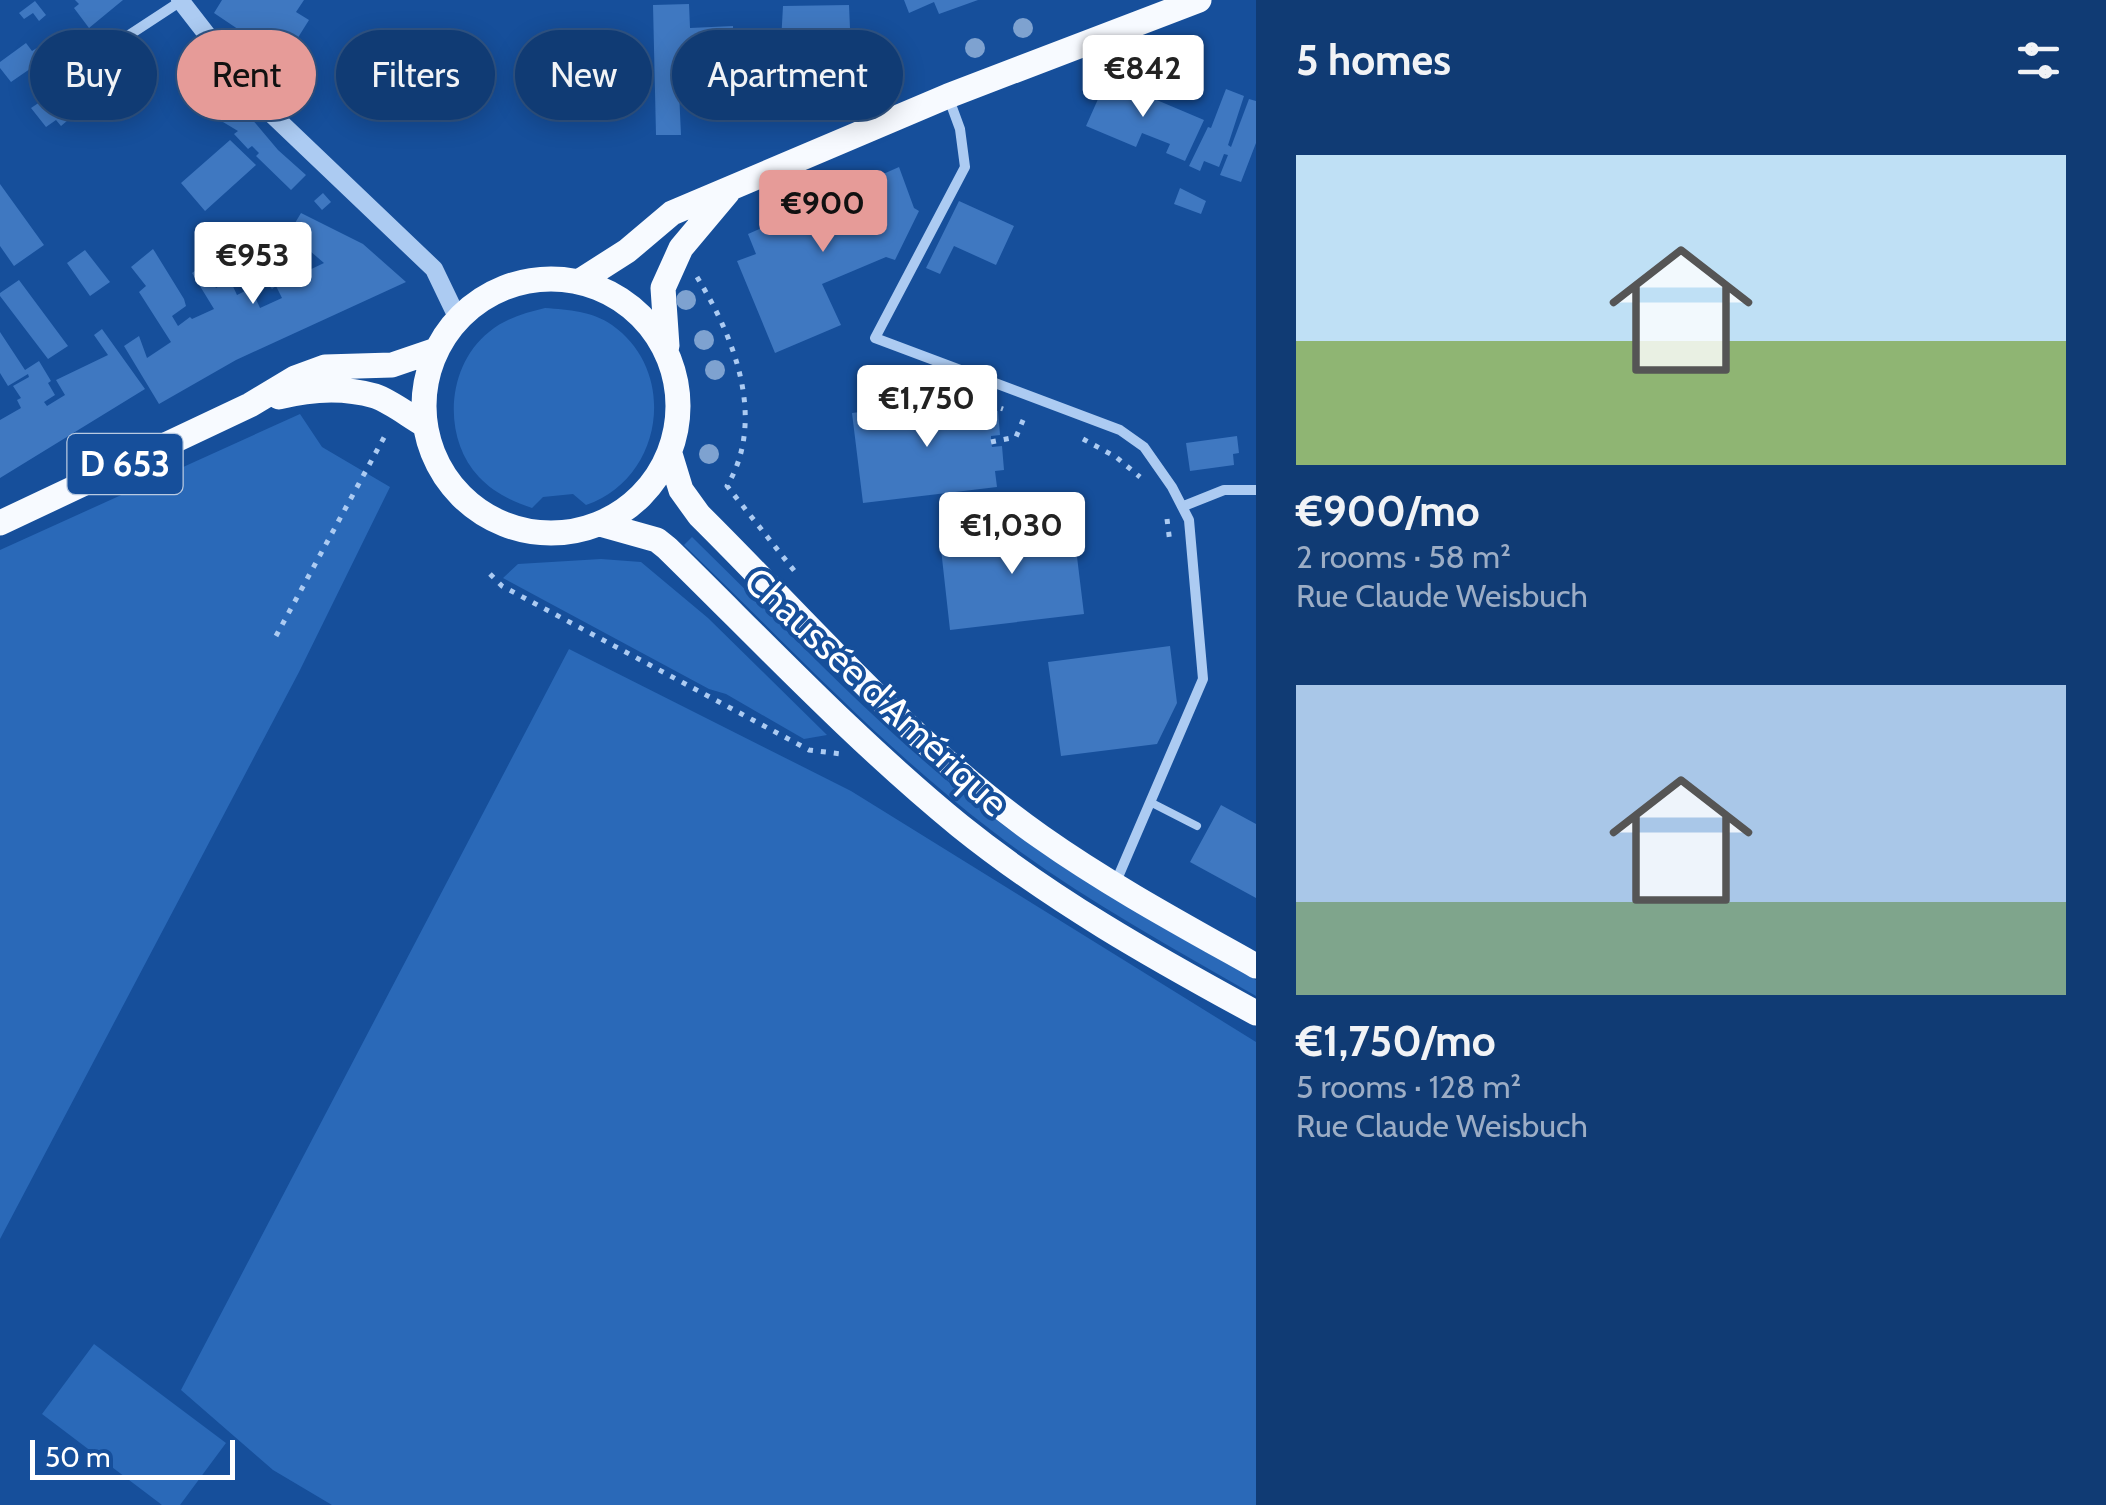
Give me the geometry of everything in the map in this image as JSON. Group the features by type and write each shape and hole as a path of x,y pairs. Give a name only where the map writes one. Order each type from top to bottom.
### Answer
{"main road":[{"path":"580,281 627,251 672,212 948,96 1199,0"},
{"path":"667,351 636,310 610,292 580,281 543,278 502,287 458,319 436,350 424,387 425,424 435,458 464,499 494,520 520,530 548,534 600,524 646,492 670,454 679,413 677,381 667,351 663,288 691,233 732,187"},
{"path":"250,405 294,378 325,367 392,365 436,350"},
{"path":"250,405 299,392 330,390 378,397 425,424"},
{"name":"D 653","path":"0,523 250,405"},
{"name":"Chaussée d'Amérique","path":"670,454 681,490 699,514 961,773 1040,836 1256,966"},
{"name":"Chaussée d'Amérique","path":"600,524 657,540 667,548 882,760 1031,880 1127,942 1256,1014"}],"street":[{"path":"137,30 181,1 260,104 434,269 458,319"},
{"path":"948,96 960,129 964,167 875,338 1120,430 1144,447 1184,506 1188,520 1202,680 1114,884"},
{"path":"1184,506 1224,490 1256,490"}],"lane":[{"path":"1150,802 1197,826"}],"path":[{"path":"692,264 736,351 744,393 743,434 727,486 798,575"},
{"path":"992,442 1016,437 1033,397"},
{"path":"276,636 390,426"},
{"path":"1070,434 1116,457 1151,490"},
{"path":"1166,509 1171,554"},
{"path":"490,574 502,586 808,750 854,755"}],"shaded area":[{"path":"545,308 588,314 612,325 633,345 647,369 654,396 653,423 646,449 632,473 612,492 586,505 573,494 543,497 532,508 510,499 479,477 459,443 454,403 457,383 475,346 502,323"},
{"path":"300,414 322,447 390,487 299,672 0,1239 0,550"},
{"path":"692,537 840,684 957,789 1092,885 1256,980 1256,996 1088,897 950,798 872,728 684,545"},
{"path":"601,559 641,562 708,618 827,735 804,739 503,578 518,564"},
{"path":"569,649 851,791 1256,1042 1256,1505 332,1505 273,1470 181,1390"},
{"path":"94,1344 226,1443 180,1505 162,1505 42,1414"}],"building":[{"path":"75,0 123,0 89,28 74,8 79,4"},
{"path":"222,0 304,0 296,12 309,20 303,30 239,30 214,13"},
{"path":"904,0 978,0 939,14 934,2 909,13"},
{"path":"35,1 46,15 39,21 33,13 24,19 19,13"},
{"path":"689,4 690,28 733,26 733,30 672,30 672,120 680,120 681,135 656,135 653,5"},
{"path":"849,5 850,30 782,30 783,6"},
{"path":"26,43 30,48 30,69 11,82 0,62"},
{"path":"1107,79 1204,120 1185,161 1166,153 1170,144 1142,133 1136,147 1086,126"},
{"path":"1226,89 1244,96 1228,145 1231,147 1249,99 1256,101 1256,143 1241,182 1220,175 1228,155 1224,154 1219,167 1204,161 1200,171 1189,166 1208,127 1211,128"},
{"path":"220,120 253,120 306,175 291,190 256,156 259,153 252,146 248,149 234,134 238,131"},
{"path":"230,140 256,165 205,211 181,183"},
{"path":"899,167 914,208 919,211 895,260 886,257 822,284 841,325 775,353 737,261 756,254 748,234"},
{"path":"0,184 44,245 14,266 0,246"},
{"path":"1180,188 1206,201 1201,214 1174,204"},
{"path":"323,193 331,202 322,210 314,201"},
{"path":"959,201 1014,226 996,265 954,246 940,274 926,268"},
{"path":"301,213 363,244 406,282 236,360 159,404 124,346 139,336 147,358 171,342 139,292 146,286 131,267 153,249 184,299 186,306 172,316 178,326 190,317 214,309 192,273 203,265 216,288 230,280 237,295 251,288 260,308 282,298 276,286 272,289 248,262 260,251 286,281 324,263 289,233"},
{"path":"85,250 110,282 90,296 67,263"},
{"path":"19,280 68,346 48,359 0,296"},
{"path":"102,329 145,389 0,478 0,420 21,408 17,400 21,398 13,386 29,377 28,374 8,386 0,373 0,332 25,370 39,361 55,395 44,402 47,406 65,395 56,380 108,355 94,335"},
{"path":"965,399 988,412 998,411 1000,435 991,436 991,442 992,447 1002,446 1004,470 995,471 997,487 863,503 852,413"},
{"path":"1237,436 1239,453 1233,454 1234,465 1190,471 1186,443"},
{"path":"1073,524 1084,614 950,630 940,540"},
{"path":"1170,646 1177,703 1157,744 1061,756 1048,662"},
{"path":"1221,805 1256,824 1256,898 1190,862"}]}
